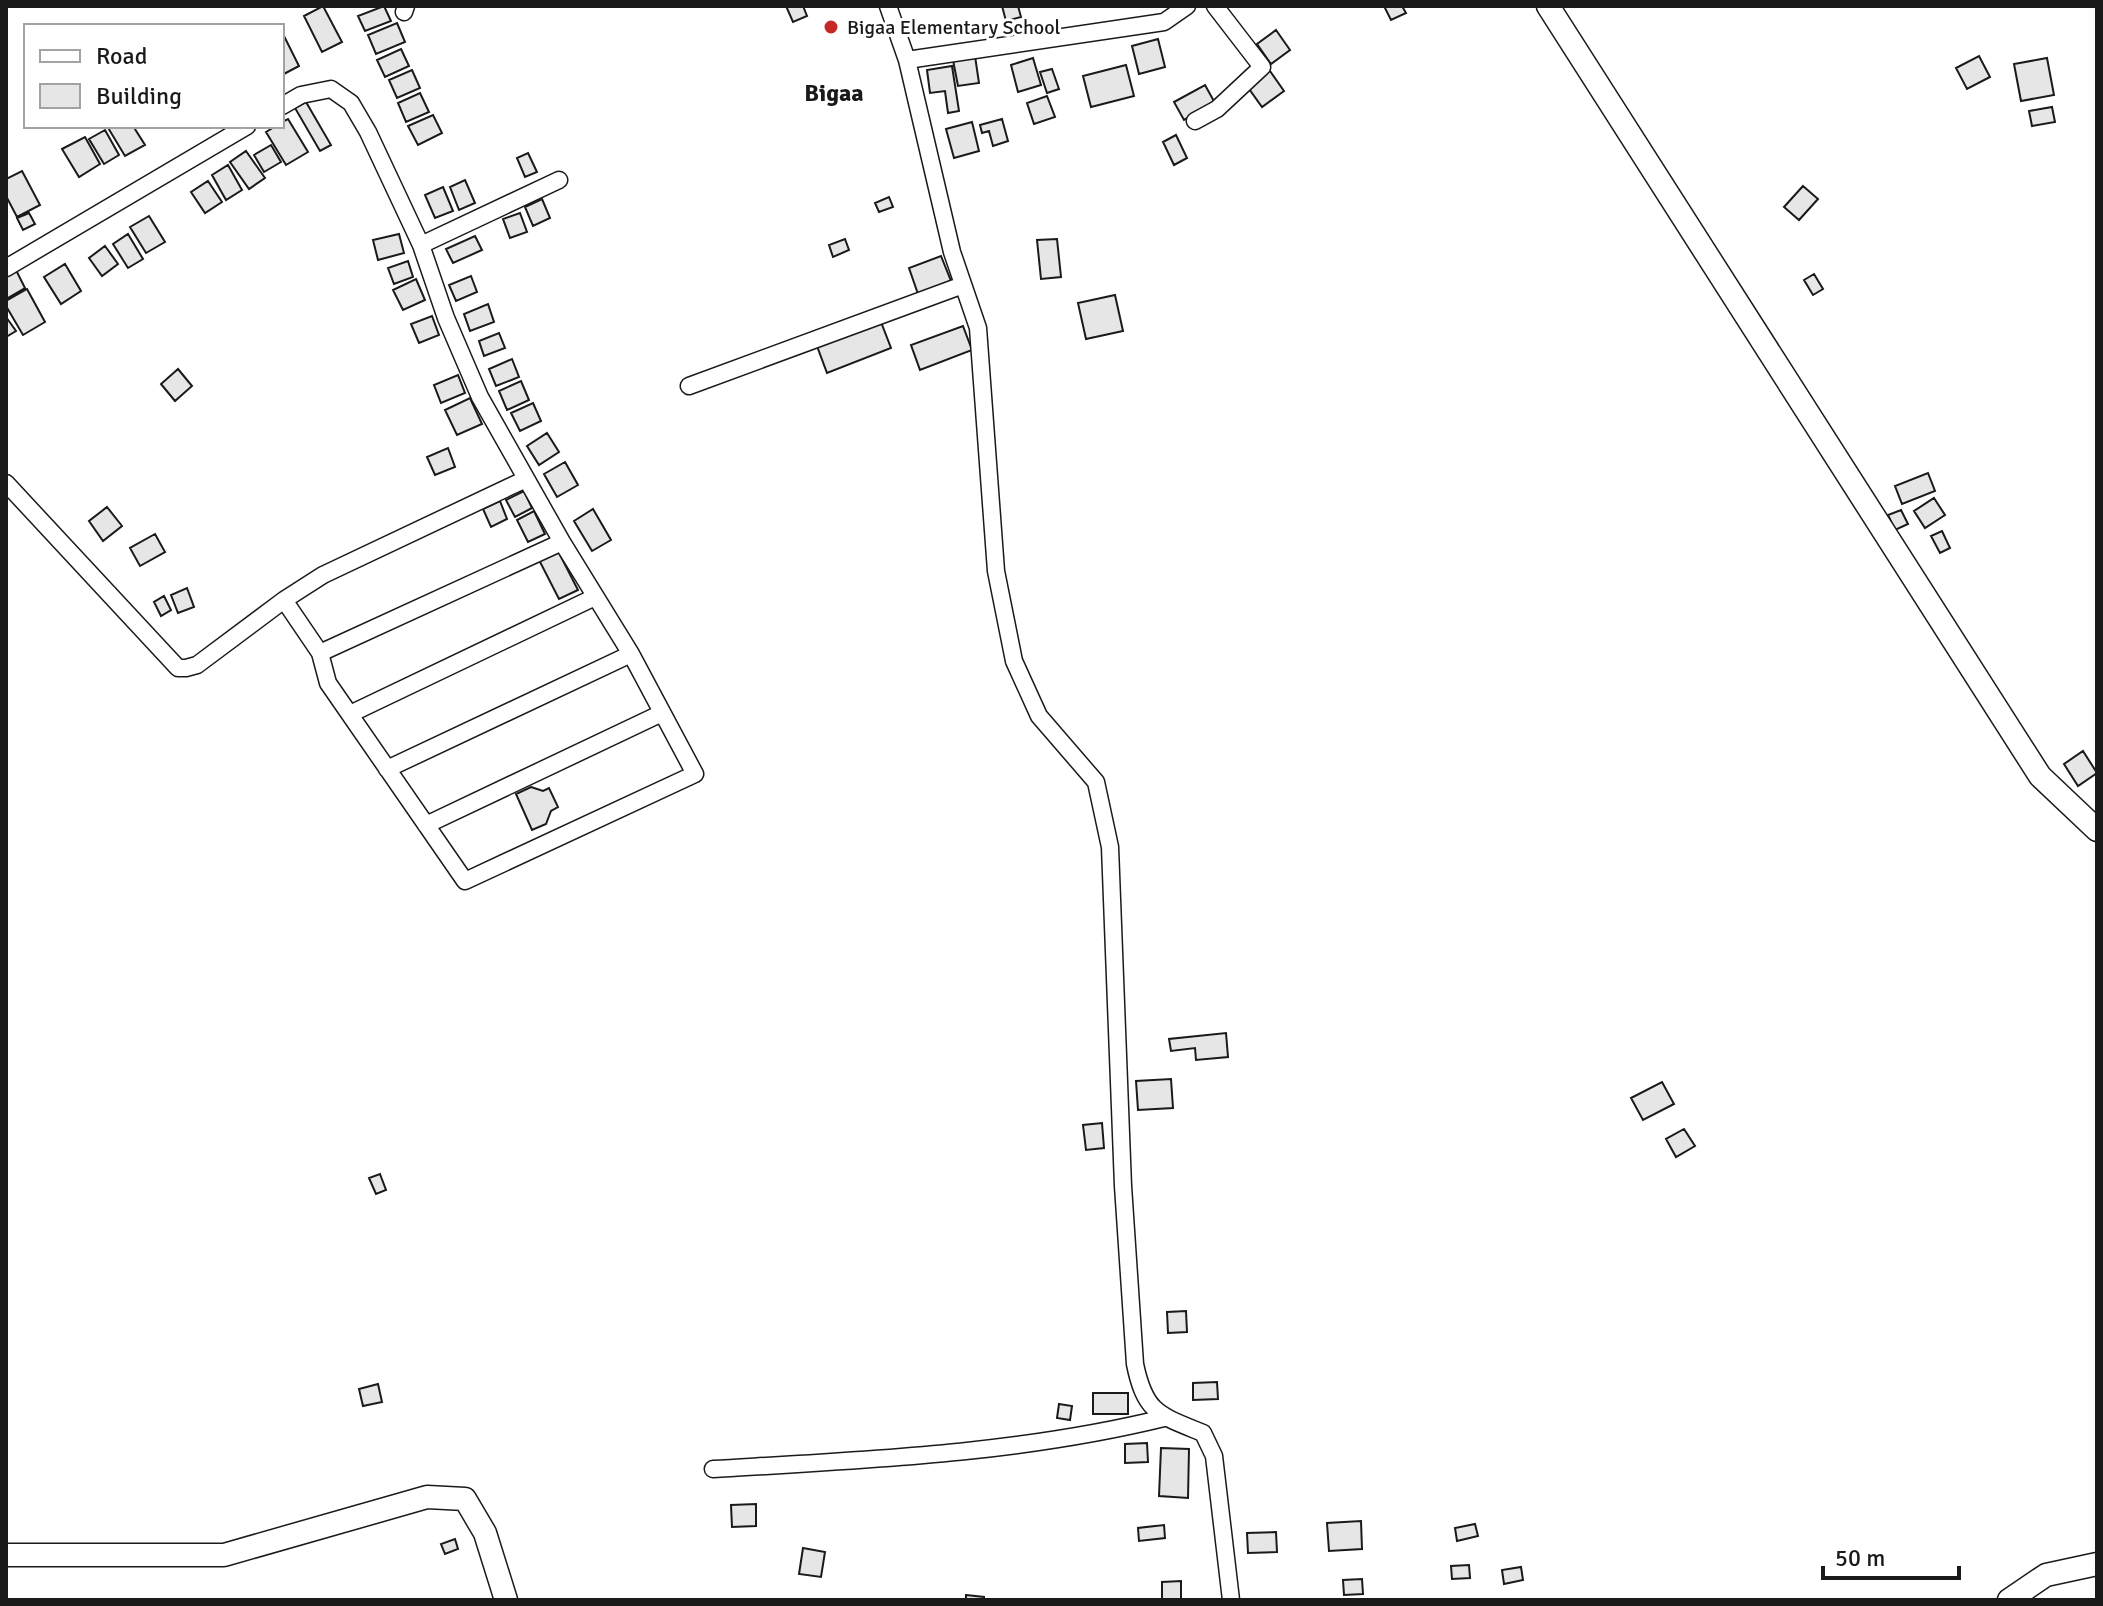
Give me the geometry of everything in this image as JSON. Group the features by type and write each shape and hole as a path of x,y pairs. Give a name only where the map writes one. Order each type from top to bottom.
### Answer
{"street":[{"path":"888,6 907,60 952,252 978,328 996,571 1014,661 1039,716 1096,782 1110,847 1123,1186 1135,1364 1140,1389 1147,1403 1164,1418 1203,1433 1214,1456 1231,1600"},
{"path":"907,60 1164,22 1187,6"},
{"path":"1195,121 1217,109 1262,67 1215,6"},
{"path":"1548,6 2040,776 2097,830"},
{"path":"284,105 301,95 331,89 351,103 368,132 421,245 446,318 480,397 562,542 631,654 695,774 465,881 328,683 320,653 284,600"},
{"path":"6,268 244,128"},
{"path":"421,245 559,180"},
{"path":"689,386 963,285"},
{"path":"6,483 178,668 197,665 323,575 526,479"},
{"path":"320,653 562,542"},
{"path":"350,714 595,597"},
{"path":"387,769 631,654"},
{"path":"426,825 662,713"},
{"path":"713,1469 919,1457 1101,1433 1164,1418"},
{"path":"6,1555 224,1555 427,1497 465,1499 485,1533 506,1600"},
{"path":"2009,1600 2046,1575 2097,1564"}],"building":[{"path":"323,6 342,42 322,52 304,16"},
{"path":"384,6 391,21 365,31 358,16"},
{"path":"786,6 803,6 807,16 793,22"},
{"path":"1002,6 1018,6 1021,17 1006,21"},
{"path":"1384,6 1402,6 1406,13 1391,20"},
{"path":"397,23 405,42 376,54 368,35"},
{"path":"1276,30 1290,50 1271,64 1257,44"},
{"path":"284,36 299,66 284,74"},
{"path":"1158,39 1165,67 1139,74 1132,46"},
{"path":"401,49 409,66 385,77 377,60"},
{"path":"975,56 979,83 958,86 953,60"},
{"path":"1979,56 1990,77 1967,89 1956,68"},
{"path":"1033,58 1041,85 1018,92 1011,65"},
{"path":"2047,58 2054,95 2021,101 2014,64"},
{"path":"1126,65 1134,96 1091,107 1083,76"},
{"path":"952,66 959,111 948,113 945,91 930,93 927,70"},
{"path":"1052,69 1059,89 1047,93 1040,72"},
{"path":"412,70 420,88 397,98 389,80"},
{"path":"1270,71 1284,91 1262,107 1247,86"},
{"path":"1205,85 1215,103 1184,120 1174,102"},
{"path":"420,93 429,112 406,122 398,103"},
{"path":"1047,96 1055,117 1034,124 1027,103"},
{"path":"306,102 331,145 320,151 295,108"},
{"path":"2052,107 2055,122 2032,126 2029,111"},
{"path":"433,115 442,133 418,145 408,126"},
{"path":"288,119 308,152 286,165 266,132 273,128 284,128 284,121"},
{"path":"1002,119 1008,141 993,146 989,131 982,133 980,125"},
{"path":"972,122 979,151 954,158 946,129"},
{"path":"108,128 134,128 145,145 125,156"},
{"path":"105,130 119,155 104,164 89,139"},
{"path":"1176,135 1187,158 1174,165 1163,142"},
{"path":"85,137 100,164 79,177 62,149"},
{"path":"271,145 281,162 264,172 254,155"},
{"path":"246,151 265,178 249,189 230,162"},
{"path":"528,153 537,172 525,177 517,158"},
{"path":"228,165 242,190 226,200 212,175"},
{"path":"22,171 40,205 17,217 6,196 6,179"},
{"path":"465,180 475,203 459,210 450,187"},
{"path":"208,181 222,202 205,213 191,192"},
{"path":"1803,186 1818,199 1799,220 1784,207"},
{"path":"443,187 453,211 435,218 425,195"},
{"path":"889,197 893,207 879,212 875,203"},
{"path":"542,199 550,218 533,226 525,207"},
{"path":"29,213 35,224 23,230 17,218"},
{"path":"520,213 527,232 510,238 503,219"},
{"path":"149,216 165,242 146,253 130,227"},
{"path":"128,234 143,259 128,268 113,244"},
{"path":"399,234 404,253 378,260 373,240"},
{"path":"475,236 482,250 453,263 446,249"},
{"path":"845,239 849,250 833,257 829,245"},
{"path":"1057,239 1061,277 1041,279 1037,240"},
{"path":"105,246 118,264 102,276 89,258"},
{"path":"941,256 951,281 918,294 909,268"},
{"path":"408,261 413,277 394,284 388,268"},
{"path":"65,264 81,291 61,304 44,277"},
{"path":"15,268 25,288 6,299 6,273"},
{"path":"1814,274 1823,289 1813,295 1804,280"},
{"path":"471,276 477,292 456,301 449,285"},
{"path":"416,279 425,300 403,310 393,290"},
{"path":"27,289 45,322 23,335 6,301"},
{"path":"1115,295 1123,331 1086,339 1078,303"},
{"path":"488,304 494,322 470,331 464,314"},
{"path":"432,316 439,335 419,343 411,324"},
{"path":"6,317 16,331 6,337"},
{"path":"881,322 891,348 827,373 817,346"},
{"path":"963,326 972,350 920,370 911,345"},
{"path":"499,333 505,348 484,356 479,341"},
{"path":"512,359 519,377 496,386 489,369"},
{"path":"178,369 192,386 175,401 161,384"},
{"path":"458,375 465,393 441,403 434,385"},
{"path":"521,381 529,400 507,410 499,391"},
{"path":"470,398 482,424 457,435 445,410"},
{"path":"533,403 541,421 520,431 511,413"},
{"path":"547,433 559,452 539,465 527,446"},
{"path":"448,448 455,467 435,475 427,457"},
{"path":"565,462 578,485 557,497 544,474"},
{"path":"1928,473 1935,491 1902,504 1895,486"},
{"path":"524,491 532,508 515,517 506,500"},
{"path":"1934,498 1945,515 1925,528 1914,511"},
{"path":"500,501 507,519 491,527 483,509"},
{"path":"107,507 122,526 103,541 89,521"},
{"path":"593,509 611,540 592,551 574,521"},
{"path":"1901,510 1908,524 1895,530 1888,515"},
{"path":"534,511 545,534 528,542 517,520"},
{"path":"1942,531 1950,548 1940,553 1931,536"},
{"path":"155,534 165,552 140,566 130,548"},
{"path":"557,549 578,590 559,599 538,558"},
{"path":"187,588 194,607 178,613 171,595"},
{"path":"164,596 171,610 161,616 154,602"},
{"path":"2083,751 2097,773 2078,786 2064,764"},
{"path":"531,787 543,791 549,788 558,807 551,811 546,824 532,830 516,794"},
{"path":"1226,1033 1228,1057 1196,1060 1195,1048 1171,1051 1169,1039"},
{"path":"1171,1079 1173,1108 1138,1110 1136,1081"},
{"path":"1662,1082 1674,1104 1643,1120 1631,1098"},
{"path":"1102,1123 1104,1148 1086,1150 1083,1125"},
{"path":"1684,1129 1695,1146 1676,1157 1666,1139"},
{"path":"380,1174 386,1190 376,1194 369,1178"},
{"path":"1186,1311 1187,1332 1168,1333 1167,1312"},
{"path":"1217,1382 1218,1399 1193,1400 1193,1383"},
{"path":"378,1384 382,1402 363,1406 359,1389"},
{"path":"1093,1393 1128,1393 1128,1414 1093,1414"},
{"path":"1059,1404 1072,1406 1070,1420 1057,1418"},
{"path":"1147,1443 1148,1462 1125,1463 1125,1444"},
{"path":"1161,1448 1189,1449 1188,1498 1159,1496"},
{"path":"756,1504 756,1526 732,1527 731,1505"},
{"path":"1361,1521 1362,1549 1329,1551 1327,1523"},
{"path":"1475,1524 1478,1536 1457,1541 1455,1528"},
{"path":"1164,1525 1165,1538 1139,1541 1138,1528"},
{"path":"1276,1532 1277,1552 1248,1553 1247,1533"},
{"path":"455,1539 458,1549 445,1554 441,1544"},
{"path":"803,1548 825,1552 821,1577 799,1574"},
{"path":"1469,1565 1470,1578 1452,1579 1451,1566"},
{"path":"1521,1567 1523,1580 1504,1584 1502,1570"},
{"path":"1362,1579 1363,1594 1344,1595 1343,1580"},
{"path":"1181,1581 1181,1599 1162,1600 1162,1582"},
{"path":"966,1595 984,1597 984,1600 966,1600"}],"place":[{"name":"Bigaa Elementary School","path":"831,27"}],"district":[{"name":"Bigaa","path":"834,93"}]}
